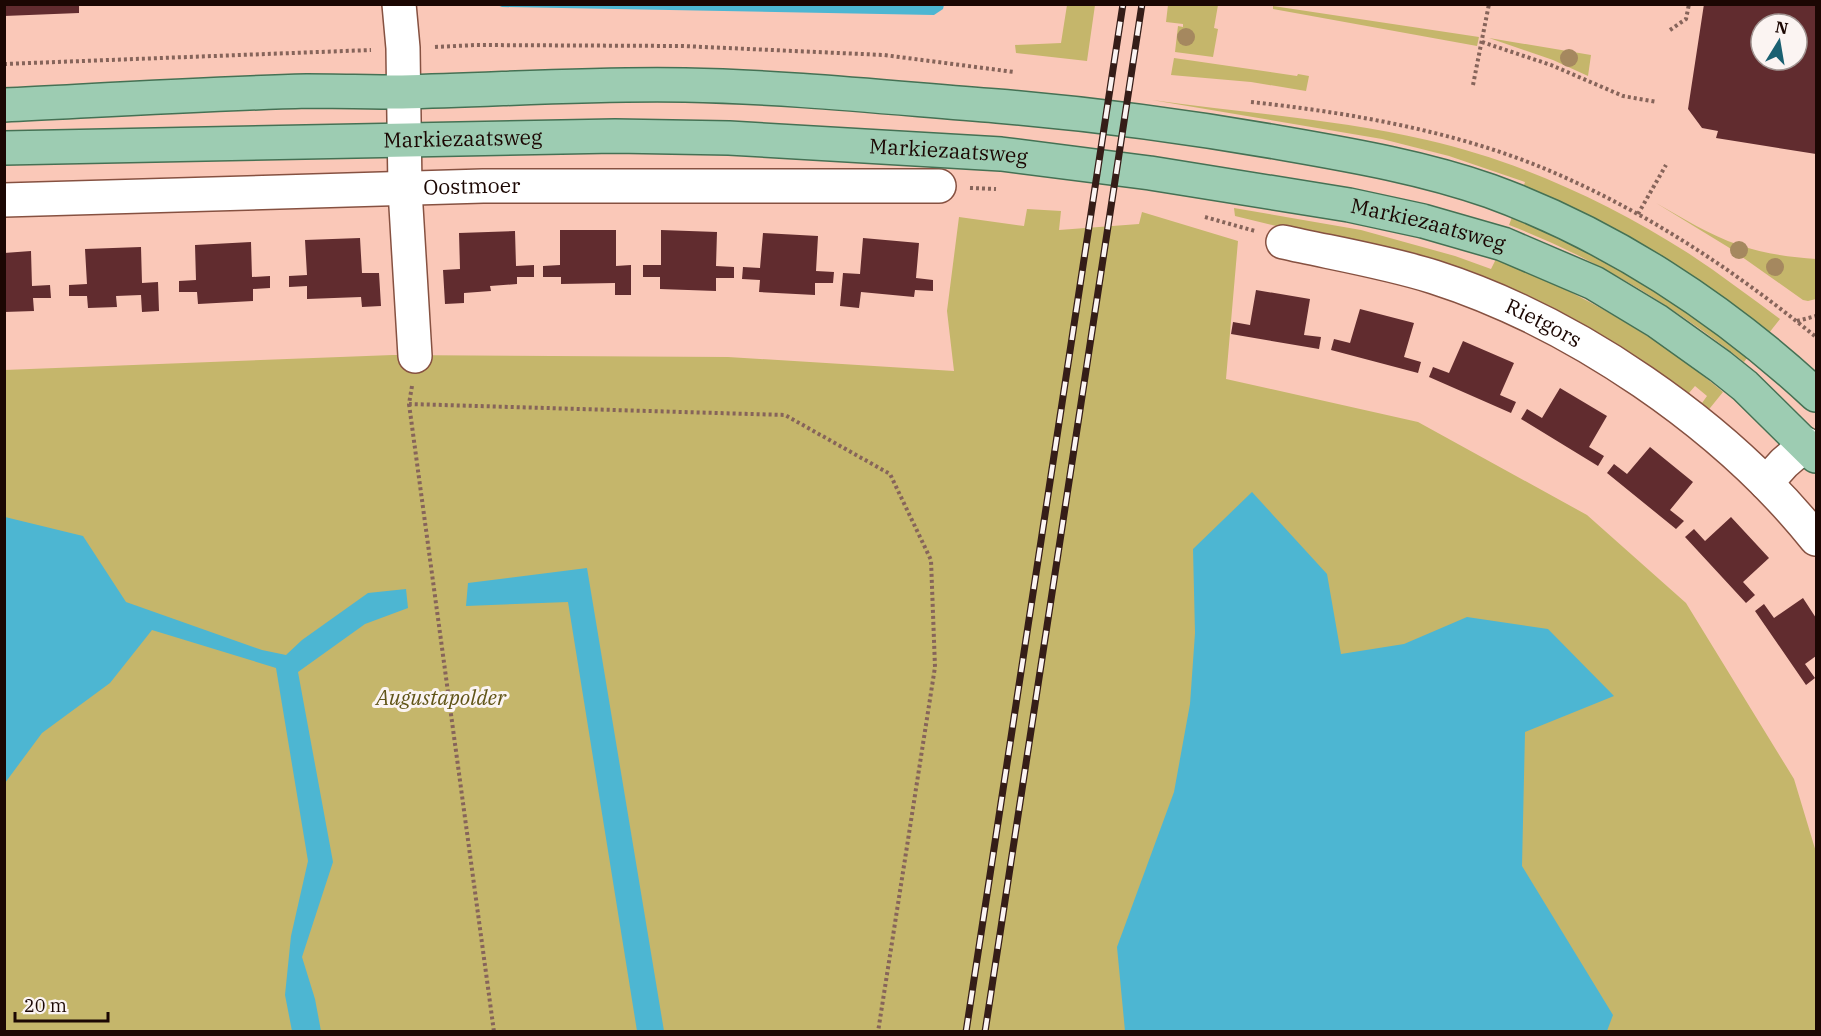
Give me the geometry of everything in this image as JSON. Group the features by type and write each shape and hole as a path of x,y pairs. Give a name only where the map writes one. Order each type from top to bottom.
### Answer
{"main road":[{"path":"4,105 309,91 403,92 478,88 685,85 837,93 1074,112 1185,127 1378,159 1489,191 1556,219 1620,251 1696,298 1771,354 1816,394 1813,446"},
{"name":"Markiezaatsweg","path":"4,147 615,136 718,138 1001,154 1247,188 1423,220 1503,244 1594,283 1657,321 1720,366 1813,446"}],"street":[{"path":"399,4 403,48 405,190 415,356"},
{"name":"Oostmoer","path":"4,200 483,186 939,186"},
{"name":"Rietgors","path":"1283,242 1433,276 1474,291 1549,324 1641,380 1710,432 1766,483 1816,538"},
{"path":"1766,483 1784,463 1813,446"}],"path":[{"path":"1473,85 1489,4"},
{"path":"1670,30 1686,19 1689,4"},
{"path":"1482,42 1551,65 1623,96 1657,102"},
{"path":"4,64 308,53"},
{"path":"1638,214 1666,165"},
{"name":"Markiezaatsweg","path":"939,186 1006,189"},
{"path":"1199,216 1261,233 1283,242"},
{"path":"1816,316 1797,321 1816,337"},
{"path":"415,356 410,404 494,1032"},
{"path":"410,404 785,415 890,474 931,560 934,667 878,1032"}],"green space":[{"path":"1067,5 1095,5 1087,61 1016,53 1015,45 1061,43"},
{"path":"1168,5 1218,5 1214,28 1218,29 1213,57 1175,52 1178,26 1183,27 1183,24 1166,22"},
{"path":"1273,6 1479,37 1477,46 1273,9"},
{"path":"1489,38 1591,55 1588,76 1553,60"},
{"path":"1174,58 1309,76 1306,91 1251,82 1171,75"},
{"path":"1152,100 1359,127 1427,140 1495,159 1595,200 1658,234 1723,277 1780,319 1765,338 1521,194 1525,182 1449,156 1382,139"},
{"path":"1656,203 1707,231 1739,245 1777,255 1816,259 1816,299 1803,300 1728,247"},
{"path":"1234,208 1361,230 1455,256 1491,269 1497,257 1615,316 1697,371 1723,392 1706,413 1694,404 1698,400 1702,403 1707,396 1695,386 1689,393 1694,397 1690,401 1310,234 1235,216"},
{"name":"Augustapolder","path":"1027,209 1061,211 1059,230 1139,224 1142,212 1238,241 1226,379 1418,422 1587,515 1686,603 1794,779 1816,852 1816,1031 5,1031 4,370 393,355 728,357 954,371 947,311 959,217 1024,226"},
{"path":"1514,212 1571,237 1751,353 1744,362 1689,321 1632,284 1572,252 1509,225"}],"water":[{"path":"497,5 944,5 943,9 934,15 502,7"},
{"path":"1252,492 1327,574 1341,654 1404,644 1467,617 1548,629 1614,696 1525,732 1522,866 1613,1015 1607,1031 1125,1031 1117,947 1174,792 1190,704 1195,633 1193,549"},
{"path":"5,517 83,536 126,602 262,650 286,655 302,640 368,593 406,589 408,608 365,624 298,672 333,862 302,957 315,999 321,1031 292,1031 285,995 291,936 308,861 276,668 152,630 110,683 42,733 5,783"},
{"path":"587,568 664,1031 637,1031 568,602 466,606 468,583"}],"building":[{"path":"4,4 79,4 79,13 4,16"},
{"path":"1704,4 1816,4 1816,154 1716,138 1718,131 1702,128 1688,109"},
{"path":"560,230 616,230 616,266 631,265 631,295 615,295 615,283 561,284 561,277 543,277 543,266 560,265"},
{"path":"661,230 717,232 716,266 734,267 734,278 716,278 716,291 660,289 660,277 643,277 643,265 661,265"},
{"path":"515,231 516,266 534,265 534,277 517,277 517,284 490,286 491,291 464,293 464,303 445,304 443,270 460,269 459,233"},
{"path":"763,233 818,236 816,271 834,272 833,283 815,283 815,295 759,292 760,280 742,279 743,267 760,268"},
{"path":"360,238 362,273 379,273 381,306 362,307 361,297 307,299 307,286 289,287 289,276 307,275 305,240"},
{"path":"863,238 919,243 916,278 933,280 933,291 915,290 914,297 861,292 859,308 840,306 843,273 860,274"},
{"path":"251,242 252,277 270,276 270,288 253,289 253,301 198,304 197,292 179,292 179,281 196,280 195,245"},
{"path":"141,247 142,283 158,282 159,311 142,312 141,295 116,296 117,307 88,308 87,296 69,296 69,285 87,284 85,249"},
{"path":"31,251 32,286 50,285 51,298 33,298 34,311 4,312 4,253"},
{"path":"1256,290 1310,299 1304,335 1321,337 1319,349 1231,334 1233,322 1250,325"},
{"path":"1360,309 1414,323 1404,357 1421,362 1418,373 1331,350 1334,339 1350,343"},
{"path":"1463,341 1514,363 1500,395 1516,402 1511,413 1429,377 1433,367 1449,373"},
{"path":"1560,388 1607,416 1589,447 1604,456 1598,466 1521,419 1527,409 1542,418"},
{"path":"1650,447 1693,482 1670,510 1684,521 1676,529 1607,473 1614,464 1627,474"},
{"path":"1731,517 1769,558 1743,582 1755,595 1746,603 1685,537 1694,529 1705,541"},
{"path":"1803,598 1816,618 1816,656 1805,664 1815,678 1806,685 1755,611 1764,604 1774,618"}],"railway":[{"path":"966,1032 1123,4"},
{"path":"985,1032 1142,4"}]}
